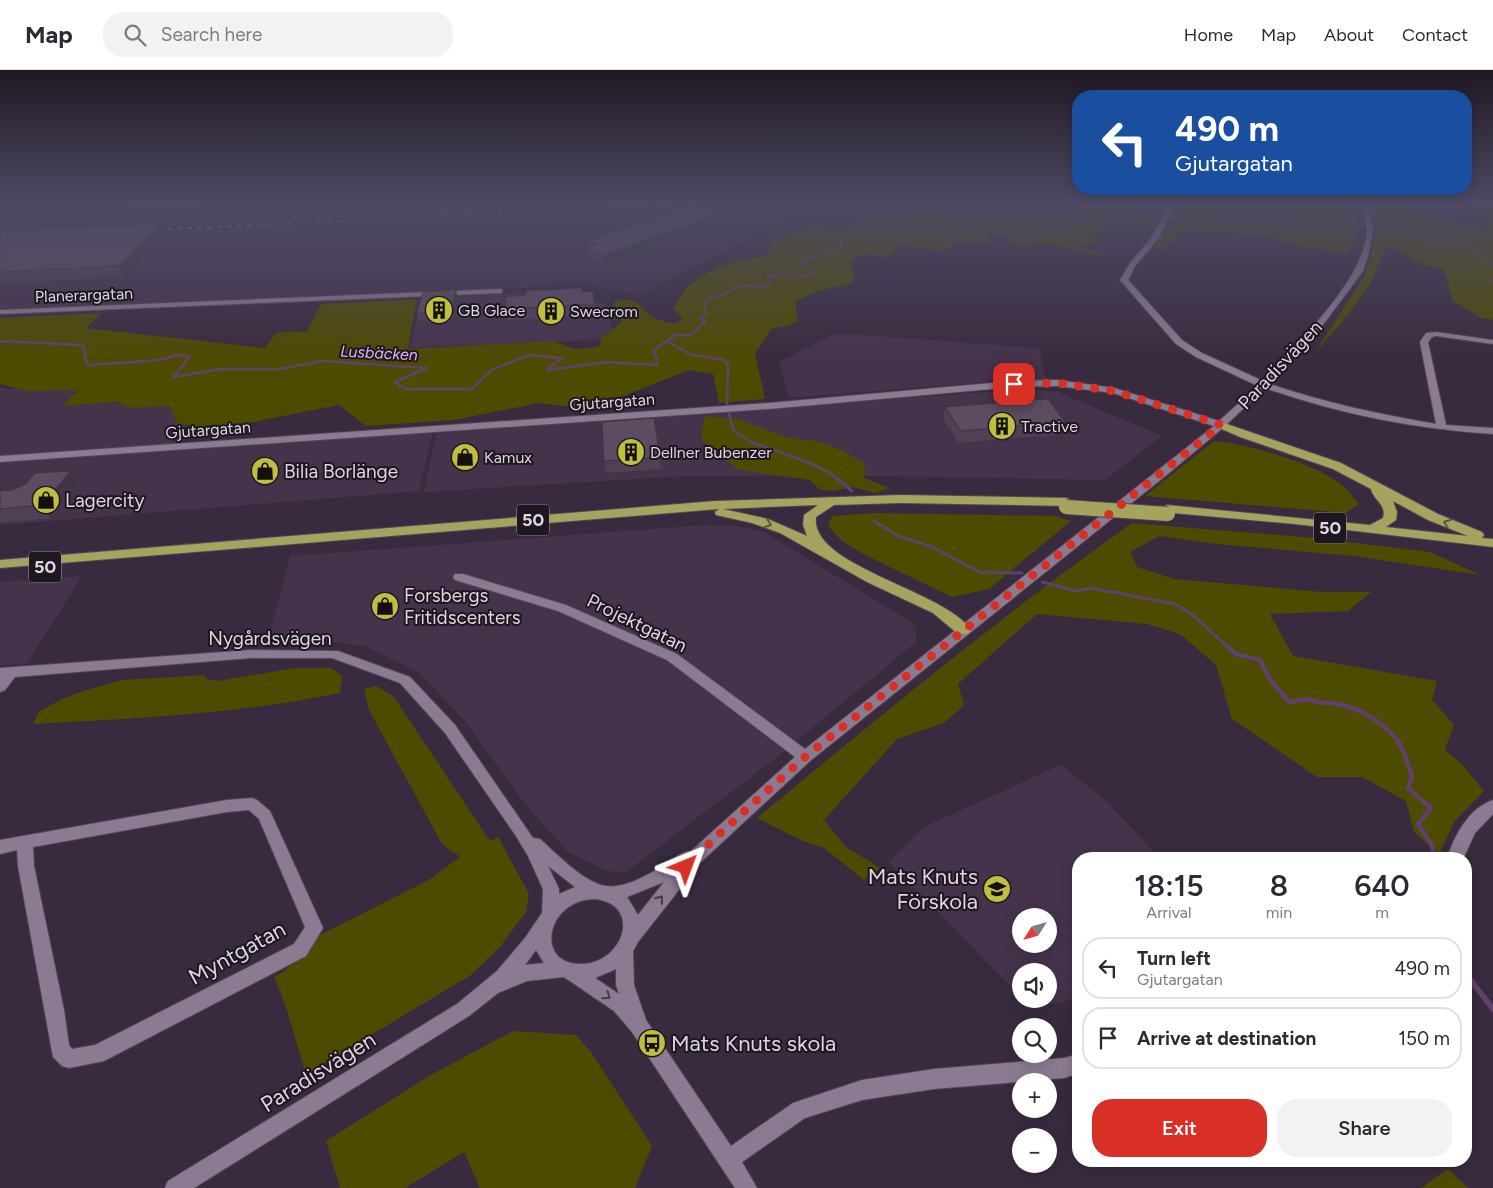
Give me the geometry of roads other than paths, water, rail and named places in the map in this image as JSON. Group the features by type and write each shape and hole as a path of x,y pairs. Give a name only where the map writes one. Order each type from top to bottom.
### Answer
{"highway":[{"path":"1221,425 1244,435 1291,449 1337,466 1433,517 1493,542"},
{"path":"1368,482 1387,501 1391,512 1389,520 1374,528"},
{"name":"50","path":"0,564 734,504 901,499 1066,505 1167,512 1374,528 1493,542"},
{"path":"828,505 810,515 808,522 815,538 828,552"},
{"name":"50","path":"0,571 721,512 828,505 1066,505"},
{"path":"721,512 770,524 828,552 886,586 936,621 963,630"},
{"name":"50","path":"1167,512 1493,548"}],"street":[{"path":"1139,256 1128,268 1124,280 1179,342 1199,355 1264,386 1332,407 1442,428 1493,431"},
{"name":"Paradisvägen","path":"627,944 678,876 719,834 805,757 1221,425 1264,386 1322,320 1359,270 1365,256"},
{"name":"Planerargatan","path":"0,312 500,291"},
{"path":"1442,428 1424,342 1429,335 1436,334 1493,342"},
{"name":"Gjutargatan","path":"0,459 769,406 1014,384 1057,383 1114,391 1221,425"},
{"name":"Projektgatan","path":"459,577 562,608 672,657 805,757"},
{"name":"Nygårdsvägen","path":"6,672 250,654 334,654 405,680 450,729 534,852 551,888 547,919"},
{"path":"0,687 6,672"},
{"name":"Myntgatan","path":"0,847 25,842 227,806 252,804 265,815 314,928 300,950 96,1054 69,1059 60,1050 55,1010 26,866 25,842"},
{"path":"1457,852 1460,842 1482,813 1493,806"},
{"name":"Nygårdsvägen","path":"521,832 556,865 574,878 602,892"},
{"name":"Paradisvägen","path":"602,892 639,887 660,876 719,834"},
{"path":"639,1026 625,984 627,944 632,924 628,911 621,901 602,892 583,892 570,896 559,903 547,919 542,938 544,951 552,961 620,1005 639,1026 747,1188"},
{"name":"Paradisvägen","path":"175,1188 463,1010 484,994 508,971 547,919"},
{"path":"566,970 585,973 600,969 613,962 627,944"},
{"name":"Paradisvägen","path":"484,994 508,980 526,973 566,970"},
{"path":"728,1160 800,1110 862,1090 934,1078 1064,1068 1072,1065"}],"waterway":[{"name":"Lusbäcken","path":"701,318 706,313 705,300 727,293 741,285 762,287 769,284 768,277 785,274 793,278 813,273 801,265 800,261 810,257 814,259 820,256"},
{"name":"Lusbäcken","path":"1482,256 1493,263"},
{"name":"Lusbäcken","path":"0,341 83,345 87,365 161,360 177,355 189,357 174,377 220,369 279,369 323,361 427,368 395,382 406,389 472,389 491,370 529,355 562,358 547,370 607,362 658,365 654,350 675,335 690,335 705,322 701,318"},
{"path":"667,341 689,354 725,360 728,366 727,408 734,431 751,442 810,463"},
{"path":"810,463 830,473 852,491"},
{"path":"874,521 898,536 930,546 980,572 1022,573"},
{"path":"1042,582 1076,591 1091,588 1175,604 1194,616 1229,648"},
{"path":"1228,647 1236,654 1260,660 1269,678 1289,702 1309,699 1316,702 1347,706 1371,717 1391,733 1402,748 1412,776 1408,788 1431,808 1418,824 1432,845 1432,852"},
{"path":"1472,982 1493,1009"}],"place":[{"name":"GB Glace","path":"439,310"},
{"name":"Swecrom","path":"551,311"},
{"name":"Tractive","path":"1002,426"},
{"name":"Dellner Bubenzer","path":"631,452"},
{"name":"Kamux","path":"465,457"},
{"name":"Bilia Borlänge","path":"265,471"},
{"name":"Lagercity","path":"46,500"},
{"name":"Forsbergs Fritidscenters","path":"385,606"},
{"name":"Mats Knuts Förskola","path":"997,889"},
{"name":"Mats Knuts skola","path":"652,1043"}]}
